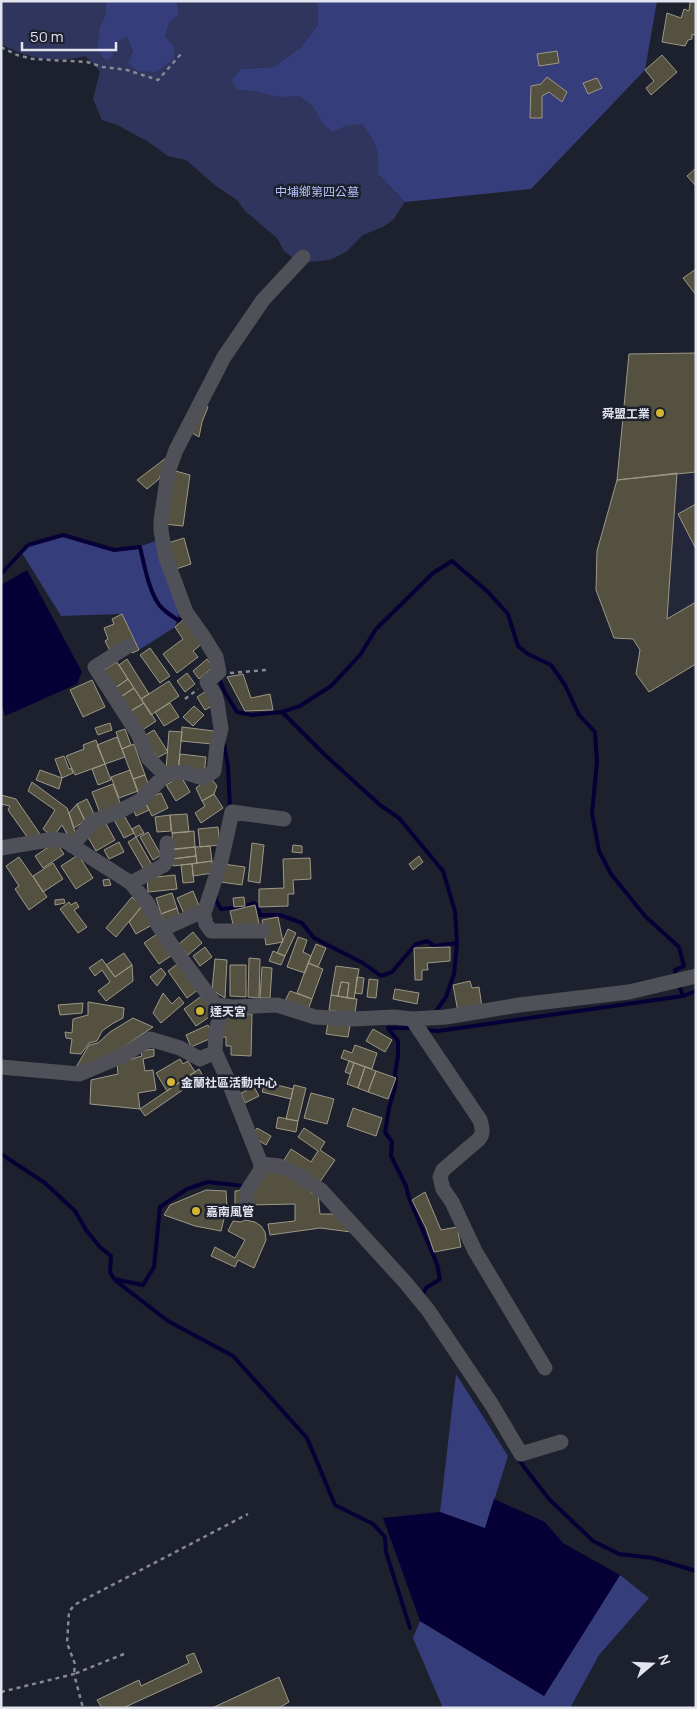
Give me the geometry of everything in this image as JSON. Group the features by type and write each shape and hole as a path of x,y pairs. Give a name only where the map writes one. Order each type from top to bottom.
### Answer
{"street":[{"path":"72,846 93,821 118,812 141,800 165,775 184,772 203,778 214,771 221,729 215,694 207,682 219,672 216,657 204,636 186,612 166,558 161,521 168,472 176,450 224,357 263,300 302,257"},
{"path":"128,646 95,668 138,734 149,759 165,775"},
{"path":"161,930 205,910 221,861 232,812 284,818"},
{"path":"1,848 54,839 66,841 131,883 148,904 161,930 216,1005 276,1005 316,1017 353,1020 394,1016 412,1019 446,1017 519,1005 629,992 696,976"},
{"path":"131,883 164,865 167,859 167,843"},
{"path":"203,911 206,924 211,931 263,931"},
{"path":"222,1006 216,1032 215,1052 228,1078 261,1164 260,1171 247,1191 246,1204"},
{"path":"412,1019 480,1120 482,1129 479,1139 443,1170 440,1177 442,1189 452,1202 475,1251 545,1368"},
{"path":"1,1067 79,1074 122,1056 150,1039 180,1048 200,1059 215,1052"},
{"path":"261,1164 279,1166 321,1190 405,1282 428,1310 492,1405 521,1454 561,1442"}],"path":[{"path":"1,47 17,55 33,59 87,62 103,67 127,70 158,80 181,54"},
{"path":"219,672 234,673 247,670 266,670"},
{"path":"83,1708 74,1674 75,1664 67,1643 69,1612 74,1605 248,1514"},
{"path":"1,1692 74,1674 124,1654"}],"shaded area":[{"path":"106,1 177,1 179,14 169,23 165,37 174,46 174,59 156,72 138,71 128,63 133,52 127,37 116,43 113,55 106,61 97,50 100,26 105,16"},
{"path":"317,1 657,1 645,70 531,189 405,202 378,174 376,147 362,124 345,126 333,132 322,123 313,107 299,96 280,97 238,90 231,81 241,69 273,67 299,49 318,25"},
{"path":"696,472 696,664 649,692 636,674 640,650 596,590 597,551 617,480"},
{"path":"63,535 120,549 144,545 157,540 180,610 175,627 139,650 122,614 61,616 22,553 28,545"},
{"path":"27,570 82,672 77,684 5,716 1,702 1,585"},
{"path":"456,1374 508,1456 485,1529 440,1512"},
{"path":"494,1499 545,1522 563,1543 620,1575 544,1696 420,1621 383,1518 440,1512 485,1528"},
{"path":"620,1575 649,1598 599,1655 570,1708 443,1708 413,1638 420,1621 544,1696"}],"green space":[{"name":"中埔鄉第四公墓","path":"1,1 106,1 105,16 100,26 113,55 116,43 127,37 133,53 165,37 169,23 179,14 177,1 317,1 318,25 299,49 273,67 241,69 238,90 299,96 313,107 322,123 345,126 362,123 371,135 376,147 378,174 405,202 393,220 383,227 363,235 346,252 330,260 309,262 294,259 284,251 277,238 245,211 237,200 216,186 186,160 168,156 147,141 117,125 102,120 93,99 100,71 85,56 63,60 42,59 21,53 1,44"}],"building":[{"path":"690,2 696,2 696,36 692,34 692,39 688,40 685,46 662,42 667,13 681,18 684,9 689,11"},
{"path":"557,51 559,63 539,66 537,54"},
{"path":"662,55 677,72 651,95 646,88 654,81 645,70"},
{"path":"547,77 567,92 562,102 549,92 542,96 542,118 530,118 531,86 541,84"},
{"path":"597,78 602,88 588,94 583,83"},
{"path":"696,168 696,186 687,176"},
{"path":"696,269 696,295 683,278"},
{"name":"舜盟工業","path":"696,353 696,472 617,480 629,354"},
{"path":"201,403 208,407 199,437 187,430"},
{"path":"166,458 159,479 147,489 137,480"},
{"path":"172,470 190,475 183,526 164,524"},
{"path":"677,473 667,619 696,602 696,664 649,692 636,674 640,650 633,639 614,638 596,590 597,551 617,480"},
{"path":"696,504 696,549 678,514"},
{"path":"184,538 191,564 173,570 165,544"},
{"path":"122,614 139,650 132,653 127,642 110,651 105,641 108,639 104,628 114,624 112,619"},
{"path":"185,618 203,643 193,651 198,657 177,673 163,654 183,639 175,627"},
{"path":"150,648 170,676 160,683 140,655"},
{"path":"127,659 149,694 141,699 119,665"},
{"path":"207,659 213,667 199,679 193,671"},
{"path":"117,662 128,679 111,691 99,673"},
{"path":"187,673 195,684 185,692 177,681"},
{"path":"243,674 251,698 270,694 273,710 245,711 227,677"},
{"path":"128,679 134,688 116,700 111,691"},
{"path":"92,680 105,707 83,717 70,690"},
{"path":"169,681 179,696 151,715 141,699"},
{"path":"134,688 144,703 126,714 116,700"},
{"path":"206,691 214,705 205,710 197,697"},
{"path":"144,703 156,721 138,733 126,714"},
{"path":"170,703 179,717 164,726 155,712"},
{"path":"194,706 204,715 193,726 183,717"},
{"path":"110,723 112,730 98,735 95,728"},
{"path":"182,727 214,731 212,744 181,741"},
{"path":"125,729 131,745 122,749 116,732"},
{"path":"154,730 168,752 157,758 144,736"},
{"path":"169,731 182,732 178,772 166,770"},
{"path":"117,737 125,757 105,764 97,745"},
{"path":"96,740 105,764 75,775 66,756 84,749 83,745"},
{"path":"134,744 145,775 133,779 122,749"},
{"path":"180,754 206,757 204,774 178,772"},
{"path":"64,756 69,769 71,768 73,773 62,778 55,759"},
{"path":"105,764 111,780 98,785 92,769"},
{"path":"40,770 62,778 59,789 36,780"},
{"path":"130,770 138,791 119,798 111,777"},
{"path":"145,775 150,789 138,793 133,779"},
{"path":"181,776 190,792 176,801 166,785"},
{"path":"210,777 217,786 214,794 202,801 196,788"},
{"path":"32,782 67,808 76,835 70,839 62,825 53,837 43,829 55,810 28,791"},
{"path":"113,784 121,805 100,813 92,792"},
{"path":"161,793 168,808 152,816 144,800"},
{"path":"214,794 223,808 201,823 195,813 205,806 202,801"},
{"path":"1,795 16,799 40,834 30,841 8,810 10,806 1,804"},
{"path":"87,799 95,816 85,821 77,804"},
{"path":"144,800 149,810 136,816 132,806"},
{"path":"77,804 85,821 74,828 69,813"},
{"path":"122,812 134,833 124,838 113,818"},
{"path":"187,814 189,832 172,833 170,815"},
{"path":"170,815 171,831 157,832 155,817"},
{"path":"104,820 115,840 96,851 85,832"},
{"path":"139,825 144,833 136,837 132,829"},
{"path":"218,827 220,845 200,847 198,829"},
{"path":"194,831 195,847 173,849 172,833"},
{"path":"148,832 161,855 153,860 140,837"},
{"path":"136,837 152,865 144,870 128,842"},
{"path":"56,842 64,854 43,868 35,856"},
{"path":"119,842 124,852 109,859 104,850"},
{"path":"252,843 264,845 260,883 248,881"},
{"path":"293,845 302,846 302,853 292,852"},
{"path":"210,846 212,861 197,863 195,847"},
{"path":"195,847 196,856 172,859 171,850"},
{"path":"78,855 93,878 76,889 61,866"},
{"path":"196,856 197,863 173,866 172,859"},
{"path":"419,856 423,862 413,870 409,864"},
{"path":"19,857 47,897 29,910 15,889 19,886 6,866"},
{"path":"310,858 311,879 293,880 294,894 288,894 288,906 259,907 259,889 284,888 283,859"},
{"path":"212,861 213,873 193,876 192,864"},
{"path":"53,863 63,879 43,892 33,876"},
{"path":"192,864 194,882 183,883 181,865"},
{"path":"223,864 245,867 242,885 221,882"},
{"path":"175,875 177,889 148,892 147,878"},
{"path":"109,879 111,885 104,886 103,880"},
{"path":"193,891 200,908 184,914 177,898"},
{"path":"172,893 177,908 161,914 156,898"},
{"path":"132,897 142,906 116,937 106,928"},
{"path":"244,897 245,906 234,907 233,898"},
{"path":"64,899 65,903 55,905 55,900"},
{"path":"69,902 71,905 76,902 79,907 74,910 87,927 78,933 60,909"},
{"path":"255,905 260,928 235,933 230,911"},
{"path":"142,906 152,925 136,934 129,922"},
{"path":"177,908 180,918 164,923 161,914"},
{"path":"278,917 283,942 266,945 262,920"},
{"path":"288,929 296,933 285,956 277,953"},
{"path":"193,932 202,943 188,955 179,944"},
{"path":"157,934 172,955 159,964 144,943"},
{"path":"298,937 307,940 303,952 311,956 305,973 287,967"},
{"path":"316,944 326,948 318,967 308,963"},
{"path":"205,947 212,957 200,966 193,956"},
{"path":"450,947 450,961 427,963 428,970 422,970 422,980 415,980 414,948"},
{"path":"273,951 285,956 281,965 269,961"},
{"path":"124,953 132,965 115,977 106,965"},
{"path":"249,958 260,959 259,998 248,997"},
{"path":"102,959 115,977 132,965 133,981 106,1001 98,991 110,982 102,970 95,976 89,968"},
{"path":"215,959 227,960 225,998 212,990"},
{"path":"180,962 199,989 187,998 168,971"},
{"path":"308,963 323,969 312,999 297,993"},
{"path":"230,965 246,965 246,997 230,996"},
{"path":"336,966 359,969 354,999 347,998 349,983 341,982 338,996 331,995"},
{"path":"262,967 272,968 270,998 260,998"},
{"path":"161,968 166,974 157,986 150,977"},
{"path":"357,977 364,978 362,994 355,993"},
{"path":"369,979 378,980 376,998 367,997"},
{"path":"470,981 472,988 479,987 482,1007 458,1012 453,985"},
{"path":"341,982 349,983 347,998 338,996"},
{"path":"395,989 419,993 417,1004 393,999"},
{"path":"290,991 312,999 308,1010 285,1001"},
{"path":"163,993 172,1004 179,997 184,1003 161,1023 153,1013"},
{"name":"達天宮","path":"203,995 215,1013 196,1026 184,1009"},
{"path":"331,995 357,999 355,1014 329,1010"},
{"path":"88,1002 124,1008 123,1018 102,1031 97,1041 89,1043 81,1054 70,1053 72,1039 66,1038 65,1032 72,1033 73,1019 88,1015"},
{"path":"83,1003 82,1013 60,1015 58,1005"},
{"path":"223,1013 252,1014 251,1056 231,1055 231,1046 226,1046 226,1037 222,1037"},
{"path":"133,1018 153,1027 80,1076 75,1069 89,1045 98,1043 110,1032"},
{"path":"328,1023 350,1026 348,1037 326,1034"},
{"path":"208,1025 214,1037 191,1047 186,1035"},
{"path":"373,1029 392,1040 385,1052 366,1041"},
{"path":"355,1045 377,1053 372,1069 341,1058 344,1050 352,1053"},
{"path":"154,1049 154,1056 143,1059 145,1071 153,1070 156,1090 138,1093 140,1109 90,1104 91,1080 118,1074 117,1063 142,1056 141,1051"},
{"name":"金蘭社區活動中心","path":"180,1059 183,1064 188,1061 195,1072 167,1091 156,1073"},
{"path":"349,1061 354,1063 350,1074 345,1072"},
{"path":"354,1063 365,1067 358,1088 347,1084"},
{"path":"365,1067 376,1071 368,1092 358,1088"},
{"path":"199,1069 203,1076 145,1116 140,1109"},
{"path":"376,1071 396,1078 388,1099 368,1092"},
{"path":"265,1082 293,1089 291,1099 262,1092"},
{"path":"294,1085 306,1088 298,1121 286,1119"},
{"path":"254,1087 259,1096 245,1103 241,1093"},
{"path":"311,1093 334,1099 327,1124 304,1118"},
{"path":"353,1108 382,1118 376,1136 347,1126"},
{"path":"278,1117 298,1121 296,1132 276,1128"},
{"path":"257,1128 271,1136 266,1145 252,1136"},
{"path":"304,1128 325,1142 320,1150 335,1160 317,1186 284,1160 291,1149 311,1162 318,1151 298,1137"},
{"path":"271,1170 310,1187 311,1193 318,1194 320,1214 340,1214 351,1232 320,1228 270,1235 268,1224 295,1221 295,1204 249,1205 260,1173"},
{"name":"嘉南風管","path":"206,1190 226,1191 227,1207 221,1231 195,1226 164,1215 170,1205"},
{"path":"243,1190 244,1206 235,1207 235,1191"},
{"path":"425,1192 441,1230 457,1227 461,1247 434,1252 426,1228 412,1200"},
{"path":"245,1220 255,1222 265,1232 266,1240 254,1268 238,1260 235,1267 211,1256 215,1247 235,1258 245,1240 228,1231 233,1221 241,1222"},
{"path":"194,1653 202,1672 123,1708 102,1708 97,1700 139,1680 141,1686 189,1663 186,1656"},
{"path":"279,1677 289,1702 279,1708 212,1708"}],"waterway":[{"path":"1,574 28,545 63,535 114,550 140,547 148,580 158,604 179,621 184,617"},
{"path":"219,678 224,691 237,712 252,715 282,712 300,706 331,686 360,655 376,629 433,573 452,561 488,592 508,614 518,646 528,654 551,665 565,685 579,715 595,732 597,762 592,813 599,851 611,874 645,916 679,947 684,966 675,970 677,978"},
{"path":"282,712 324,754 380,805 399,818 443,871 455,911 457,943 454,974 446,997 434,1014"},
{"path":"224,744 228,767 230,809"},
{"path":"216,897 216,901 221,909 243,907 254,903 258,906 260,915 280,915 302,923 314,938 363,963 381,976 392,972 416,944 427,941 434,946 457,943"},
{"path":"679,985 683,996 696,991"},
{"path":"424,1030 438,1031 683,996"},
{"path":"412,1028 388,1028 398,1041 398,1056 395,1088 385,1132 392,1142 391,1156 406,1186 409,1198 437,1264 440,1279 426,1288 422,1296"},
{"path":"1,1154 45,1183 75,1211 86,1230 100,1247 111,1256 110,1272 114,1279 143,1285 154,1267 160,1207 187,1189 208,1182 244,1186"},
{"path":"116,1281 168,1321 233,1356 307,1438 335,1505 373,1524 385,1537 386,1552 410,1628"},
{"path":"518,1458 549,1499 593,1541 619,1554 653,1558 696,1571"}],"place":[{"name":"舜盟工業","path":"660,413"},
{"name":"達天宮","path":"200,1011"},
{"name":"金蘭社區活動中心","path":"171,1082"},
{"name":"嘉南風管","path":"196,1211"}]}
